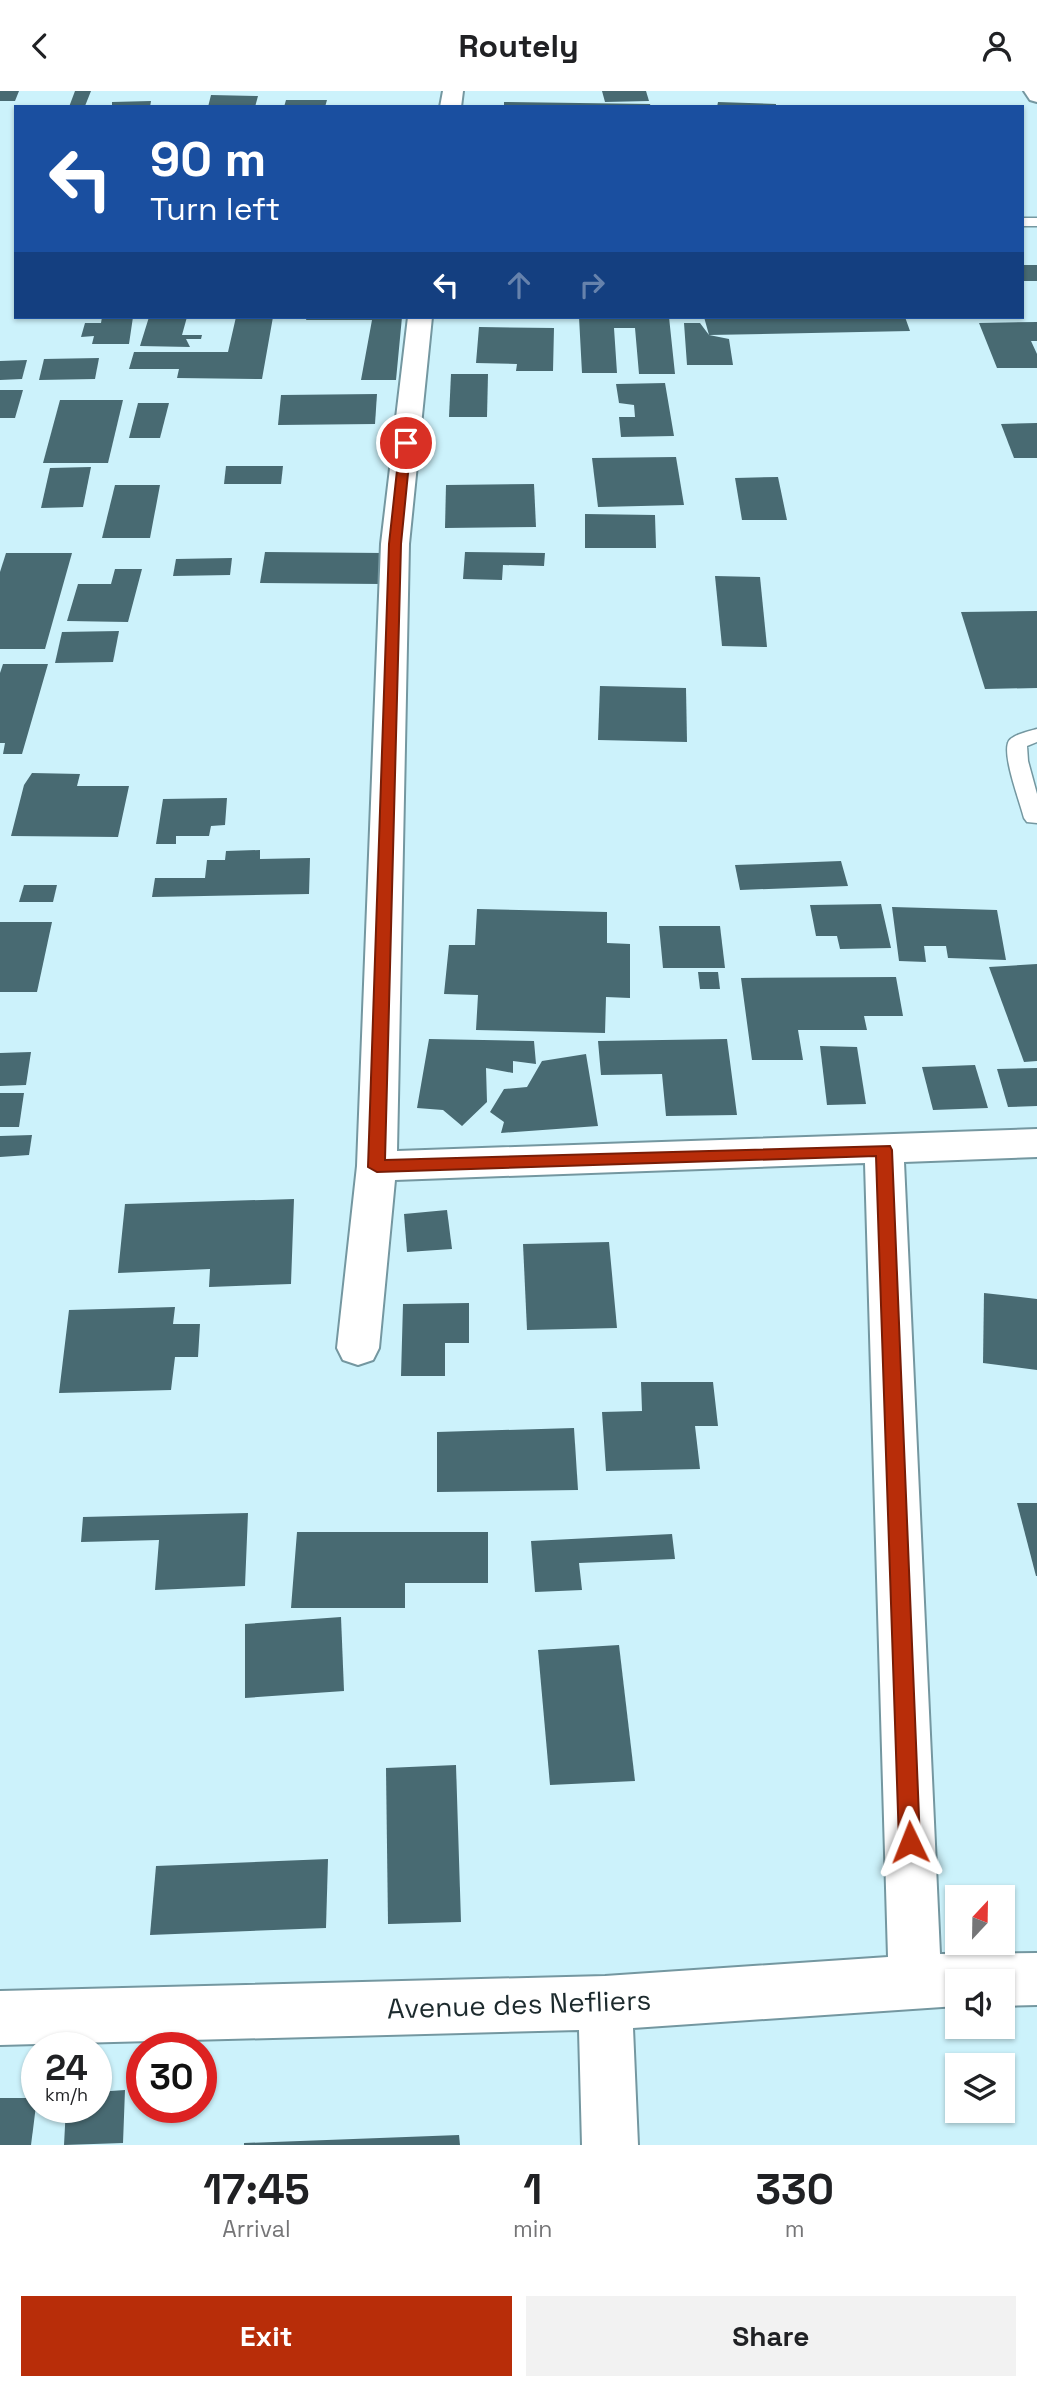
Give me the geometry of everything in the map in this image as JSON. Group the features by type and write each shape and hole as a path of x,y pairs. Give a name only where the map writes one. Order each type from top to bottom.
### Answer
{"street":[{"path":"1034,91 1037,96"},
{"path":"358,1348 377,1167 395,544 420,319"},
{"path":"377,1167 1037,1143"},
{"path":"884,1150 915,1981"},
{"name":"Avenue des Nefliers","path":"0,2018 605,2003 915,1981 1037,1979"},
{"path":"605,2003 610,2145"}],"lane":[{"path":"1034,818 1018,761 1017,743 1037,735"}],"building":[{"path":"0,91 19,91 15,101 0,101"},
{"path":"75,91 91,91 85,105 70,105"},
{"path":"602,91 646,91 649,101 605,102"},
{"path":"211,95 258,96 256,105 208,105"},
{"path":"286,100 327,100 326,105 285,105"},
{"path":"151,101 150,105 112,105 112,102"},
{"path":"504,102 650,105 504,105"},
{"path":"718,102 776,104 776,105 717,105"},
{"path":"1024,265 1037,265 1037,281 1024,281"},
{"path":"102,319 133,319 129,344 92,344 94,336 81,337 85,323 101,323"},
{"path":"148,319 186,319 182,335 202,335 201,339 186,339 190,347 140,346"},
{"path":"236,319 273,319 262,379 177,378 179,369 129,369 134,352 228,352"},
{"path":"402,319 396,380 361,380 372,320 306,320"},
{"path":"579,319 669,319 675,374 639,374 635,328 614,328 617,373 582,373"},
{"path":"705,319 906,319 910,331 709,335"},
{"path":"1037,322 1037,341 1031,341 1037,354 1037,368 997,368 979,323"},
{"path":"684,323 700,323 709,335 729,339 733,365 687,365"},
{"path":"479,327 554,328 553,371 516,371 517,364 476,363"},
{"path":"99,358 95,379 39,380 44,359"},
{"path":"27,360 22,379 0,380 0,361"},
{"path":"451,374 488,374 487,417 449,417"},
{"path":"665,383 674,436 621,437 619,417 635,417 634,405 619,403 616,384"},
{"path":"0,390 23,390 15,418 0,418"},
{"path":"377,394 375,424 278,425 281,395"},
{"path":"60,400 123,400 108,463 43,463"},
{"path":"138,403 169,403 160,438 129,438"},
{"path":"1037,423 1037,458 1014,458 1001,424"},
{"path":"676,457 684,505 598,507 592,458"},
{"path":"226,466 283,466 281,484 224,484"},
{"path":"91,467 83,507 41,508 50,468"},
{"path":"778,477 787,520 742,520 735,478"},
{"path":"534,484 536,527 445,528 446,485"},
{"path":"115,485 160,485 150,538 102,538"},
{"path":"585,514 655,515 656,548 585,548"},
{"path":"265,552 384,553 381,584 260,583"},
{"path":"465,552 545,553 544,566 503,565 502,580 463,579"},
{"path":"6,553 72,553 45,649 0,649 0,572"},
{"path":"232,558 230,575 173,576 176,559"},
{"path":"115,569 142,569 128,622 67,621 78,584 111,584"},
{"path":"715,576 760,577 767,647 722,646"},
{"path":"1037,611 1037,688 985,689 961,612"},
{"path":"119,631 113,662 55,663 62,632"},
{"path":"3,664 48,664 22,754 3,754 5,743 0,743 0,673"},
{"path":"600,686 686,688 687,742 598,740"},
{"path":"32,773 80,774 77,786 129,786 118,837 11,836 24,785"},
{"path":"227,798 225,825 211,826 209,836 176,836 176,844 156,844 163,799"},
{"path":"260,850 260,859 310,858 309,894 152,897 155,878 205,878 207,860 225,860 226,851"},
{"path":"841,861 848,886 740,890 735,865"},
{"path":"24,885 57,885 53,902 19,902"},
{"path":"881,904 891,948 840,949 837,936 816,936 810,905"},
{"path":"892,907 997,910 1006,960 948,958 946,946 924,946 926,962 899,961"},
{"path":"477,909 607,912 607,943 630,944 630,998 606,997 605,1033 476,1030 478,995 444,994 449,945 475,945"},
{"path":"0,922 52,922 37,992 0,992"},
{"path":"659,926 720,926 725,968 663,968"},
{"path":"1037,964 1037,1061 1024,1062 989,967"},
{"path":"698,972 718,972 720,989 700,989"},
{"path":"896,977 903,1016 864,1016 867,1030 798,1030 803,1060 752,1060 741,978"},
{"path":"429,1039 534,1041 536,1064 513,1061 513,1073 486,1068 487,1102 462,1126 443,1110 417,1108"},
{"path":"727,1039 737,1115 666,1116 662,1074 601,1075 598,1041"},
{"path":"820,1046 857,1047 866,1104 827,1105"},
{"path":"31,1052 26,1085 0,1086 0,1053"},
{"path":"586,1054 598,1126 501,1133 504,1122 490,1112 504,1089 527,1087 542,1061"},
{"path":"975,1065 988,1108 933,1110 922,1067"},
{"path":"1037,1068 1037,1106 1008,1107 997,1069"},
{"path":"0,1093 24,1093 19,1127 0,1127"},
{"path":"32,1135 29,1155 0,1157 0,1136"},
{"path":"294,1199 291,1284 209,1287 210,1269 118,1273 125,1204"},
{"path":"447,1210 452,1249 407,1252 404,1214"},
{"path":"609,1242 617,1328 527,1330 523,1244"},
{"path":"984,1293 1037,1299 1037,1370 983,1363"},
{"path":"469,1303 469,1343 445,1343 445,1376 401,1376 403,1304"},
{"path":"175,1307 173,1324 200,1324 198,1357 175,1357 171,1390 59,1393 69,1310"},
{"path":"641,1382 713,1382 718,1426 695,1426 700,1469 606,1471 602,1412 642,1411"},
{"path":"574,1428 578,1490 437,1492 437,1432"},
{"path":"1017,1503 1037,1503 1037,1576 1036,1576"},
{"path":"248,1513 245,1586 155,1590 159,1540 81,1542 83,1517"},
{"path":"297,1532 488,1532 488,1583 405,1583 405,1608 291,1608"},
{"path":"672,1534 675,1559 579,1563 582,1590 535,1592 531,1541"},
{"path":"341,1617 344,1691 245,1698 245,1624"},
{"path":"619,1645 635,1781 550,1785 538,1650"},
{"path":"456,1765 461,1922 388,1924 386,1768"},
{"path":"328,1859 326,1928 150,1935 156,1866"},
{"path":"125,2090 123,2143 64,2145 65,2123 112,2123 112,2091"},
{"path":"0,2098 21,2098 21,2123 34,2123 31,2145 0,2145"},
{"path":"459,2135 460,2145 244,2145 244,2143"}],"route":[{"path":"406,443 395,544 377,1167 884,1150 910,1842"}]}
